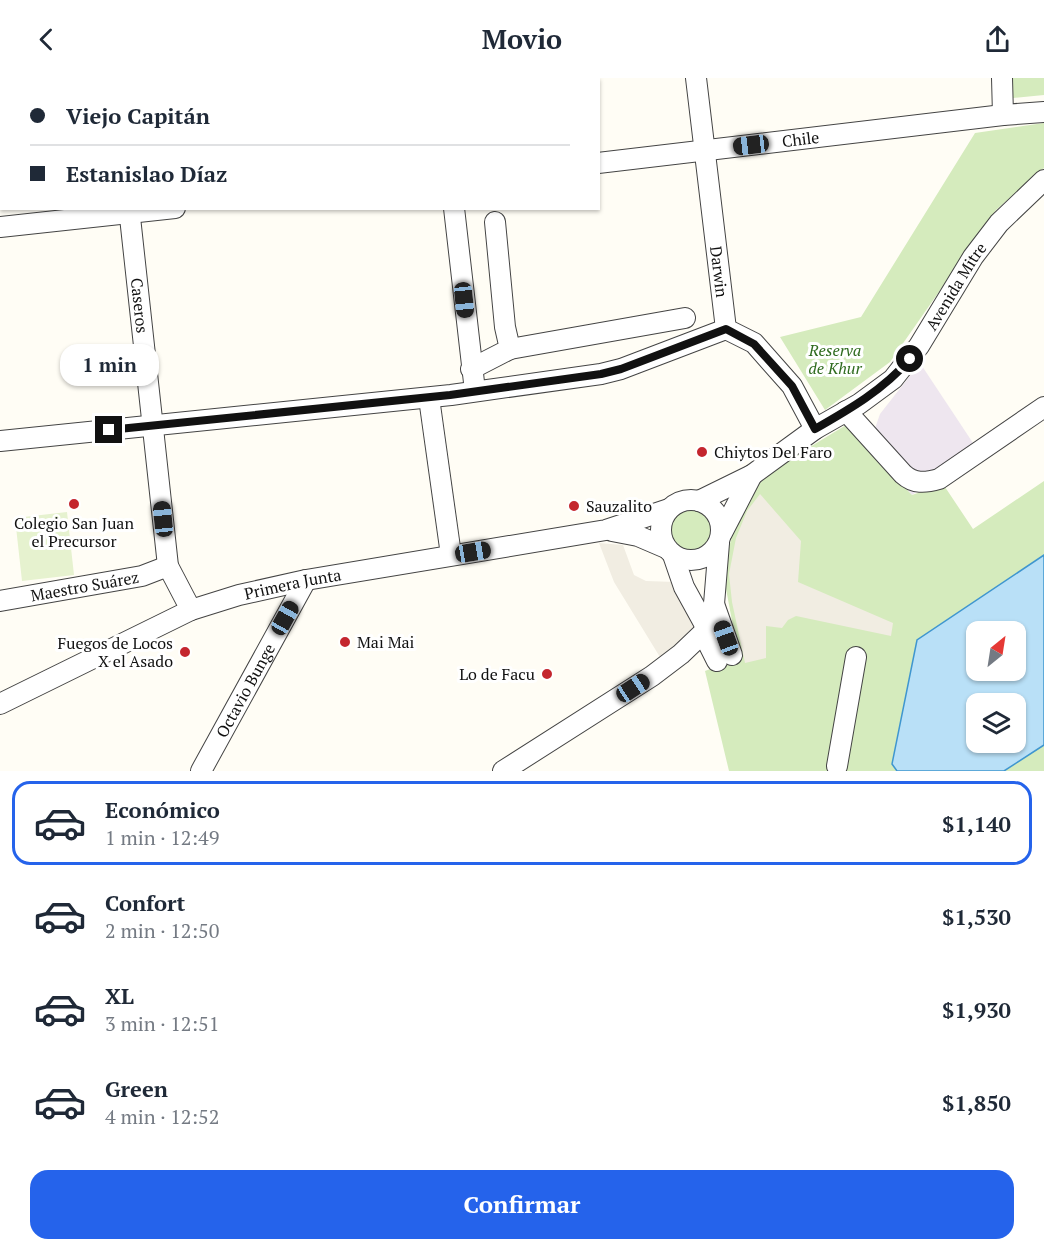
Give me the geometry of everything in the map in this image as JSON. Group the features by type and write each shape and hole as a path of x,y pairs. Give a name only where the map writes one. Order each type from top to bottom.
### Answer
{"street":[{"name":"Darwin","path":"696,78 726,329"},
{"path":"1002,78 1003,114"},
{"name":"Chile","path":"600,163 1003,114 1044,112"},
{"name":"Avenida Mitre","path":"699,501 752,475 815,429 859,404 893,379 910,359 973,257 999,223 1044,180"},
{"path":"0,227 144,210"},
{"path":"454,210 474,391"},
{"name":"Caseros","path":"129,211 168,566 191,610"},
{"path":"495,222 505,327 510,349"},
{"path":"471,369 510,349 685,318"},
{"path":"0,441 429,398 601,374 621,369 726,329 754,344 784,377 792,386 815,429"},
{"path":"429,398 451,555"},
{"path":"846,411 903,474 916,482 926,483 939,479 1044,407"},
{"name":"Avenida Mitre","path":"720,538 752,475"},
{"path":"503,771 652,676 681,654 704,630 714,604 720,523 716,513 699,501 688,500 678,503 669,509 663,518 662,538 704,630 725,658 714,604"},
{"name":"Primera Junta","path":"0,704 191,610 239,595 306,580 606,530 669,509"},
{"name":"Primera Junta","path":"606,530 638,536 670,552"},
{"path":"670,552 683,560 694,561 713,552 720,538"},
{"name":"Maestro Suárez","path":"0,601 142,576 168,566"},
{"name":"Octavio Bunge","path":"201,771 306,580"},
{"path":"834,764 856,657"}],"shaded area":[{"path":"920,363 975,446 912,495 876,458 870,443 880,414"},
{"path":"760,494 801,541 798,582 893,623 891,636 796,616 788,620 782,628 766,626 766,658 745,663 732,602 729,574 736,538 747,511"},
{"path":"599,543 623,545 634,575 646,581 675,582 692,615 694,625 692,633 663,662 614,582"}],"green space":[{"path":"1005,78 1044,78 1044,95 1003,99"},
{"name":"Reserva de Khur","path":"1044,123 1044,168 996,210 890,362 825,410 780,337 861,317 975,133"},
{"path":"851,422 876,458 912,495 943,484 973,529 1044,481 1044,555 917,640 892,764 897,771 729,771 705,671 739,658 723,573 732,535 760,483 777,467"},
{"path":"691,510 699,511 706,516 711,523 711,539 706,546 699,551 691,552 683,551 676,546 671,539 670,531 671,523 676,516 683,511"},
{"path":"67,512 74,575 22,581 15,518"},
{"path":"1044,745 1044,771 1004,771"}],"water":[{"path":"1044,555 1044,745 1004,771 897,771 892,764 917,640"}],"place":[{"name":"Chiytos Del Faro","path":"702,452"},
{"name":"Colegio San Juan el Precursor","path":"74,504"},
{"name":"Sauzalito","path":"574,506"},
{"name":"Mai Mai","path":"345,642"},
{"name":"Fuegos de Locos X el Asado","path":"185,652"},
{"name":"Lo de Facu","path":"547,674"}],"route":[{"path":"109,430 450,395 601,374 621,369 726,329 754,344 792,386 815,429 859,404 893,379 910,359"}]}
